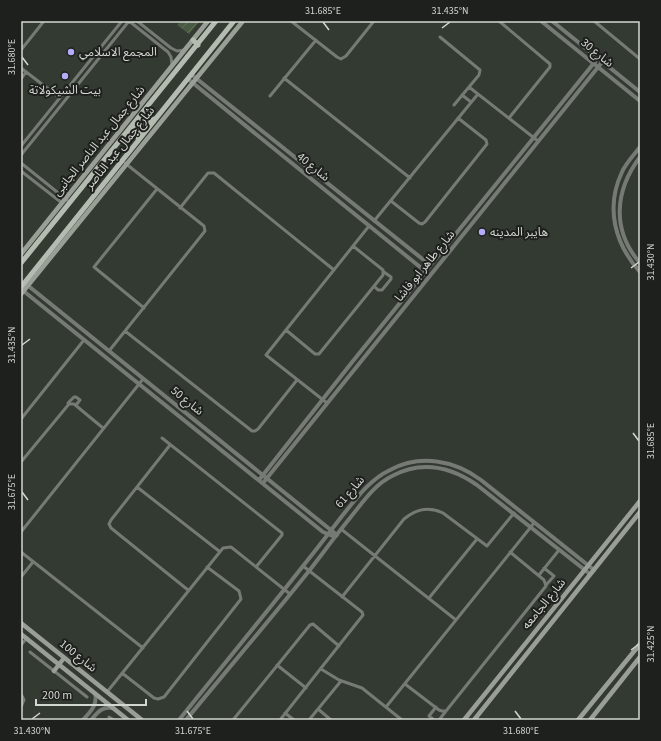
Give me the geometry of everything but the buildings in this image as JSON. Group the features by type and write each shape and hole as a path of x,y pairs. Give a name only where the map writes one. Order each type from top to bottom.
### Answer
{"main road":[{"name":"شارع جمال عبد الناصر الجانبى","path":"21,254 66,203 141,104 208,21"},
{"name":"شارع جمال عبد الناصر","path":"21,263 66,203 198,45 216,21"},
{"name":"شارع جمال عبد الناصر","path":"23,288 124,163 138,142 158,117 192,79 234,21"},
{"path":"124,163 192,79 243,21"},
{"path":"193,40 198,45"},
{"path":"141,104 145,109 141,120 142,123 146,123 158,117"},
{"path":"122,137 133,128 136,128 139,132 138,142"},
{"name":"شارع الجامعه","path":"464,720 640,501"},
{"name":"شارع الجامعه","path":"474,720 640,512"},
{"name":"شارع 100","path":"21,623 142,720"},
{"name":"شارع 100","path":"21,634 128,720"},
{"path":"578,720 640,644"},
{"path":"590,720 640,657"},
{"path":"54,671 64,658"}],"street":[{"path":"21,50 44,21"},
{"path":"21,146 122,21"},
{"path":"21,155 129,21 169,53 172,59 172,66"},
{"path":"137,21 172,50 179,51 186,49"},
{"path":"292,21 341,59 346,56 374,21"},
{"path":"499,21 550,64 550,67 509,118"},
{"name":"شارع 30","path":"541,21 640,101"},
{"name":"شارع 30","path":"552,21 640,92"},
{"path":"594,21 640,58"},
{"path":"440,37 479,69 480,72 454,105"},
{"path":"270,96 316,40"},
{"name":"شارع طاهر ابو فاشا","path":"265,477 323,400 430,265 598,58"},
{"name":"شارع طاهر ابو فاشا","path":"261,482 327,403 602,62"},
{"path":"21,68 60,98"},
{"path":"21,79 26,72"},
{"path":"284,78 410,178"},
{"name":"شارع 40","path":"192,79 430,265"},
{"name":"شارع 40","path":"192,79 369,226 426,271"},
{"path":"71,84 75,87"},
{"path":"469,87 538,141"},
{"path":"374,221 478,94"},
{"path":"462,96 471,102"},
{"path":"391,201 419,223 421,224 425,222 486,144 486,140 458,118"},
{"path":"640,147 622,171 618,180 614,209 615,228 618,239 628,257 640,272"},
{"path":"640,157 631,170 624,185 620,205 620,216 624,236 629,247 640,263"},
{"path":"109,351 205,233 204,226 124,163"},
{"path":"21,164 66,203"},
{"path":"21,171 66,203"},
{"path":"180,208 208,173 214,173 334,270"},
{"path":"144,308 94,267 157,189"},
{"path":"327,403 266,355 369,226"},
{"path":"353,246 391,277 382,290 378,290 374,286"},
{"path":"286,330 315,354 318,354 384,274 383,270"},
{"name":"شارع 50","path":"23,288 138,384 323,532 336,536"},
{"name":"شارع 50","path":"23,288 109,351 331,530 336,536"},
{"path":"125,331 252,431 258,429 298,380"},
{"path":"21,419 84,340"},
{"path":"21,532 142,379"},
{"path":"21,462 75,397 80,400 76,406"},
{"path":"67,405 71,403 76,406 103,428"},
{"path":"162,438 282,533 282,535 256,567"},
{"path":"170,445 111,520 110,526 188,590"},
{"name":"شارع 61","path":"179,720 370,483 383,474 405,464 423,460 444,462 466,470 481,480 594,570"},
{"name":"شارع 61","path":"186,720 376,487 394,475 407,470 422,467 447,469 463,476 478,485 590,574"},
{"path":"478,485 481,480"},
{"path":"137,486 219,551"},
{"path":"342,597 404,519 414,512 432,509 444,513 486,546 514,513"},
{"path":"386,707 534,522"},
{"path":"341,529 456,620"},
{"path":"428,598 477,539"},
{"path":"107,692 219,551 225,547 231,547 290,594"},
{"path":"539,575 559,550"},
{"path":"21,552 142,648"},
{"path":"510,552 539,575 544,580 546,586"},
{"path":"21,577 33,562"},
{"path":"280,720 363,615 362,612 303,566"},
{"path":"122,673 156,699 163,698 241,601 239,591 207,567"},
{"path":"439,720 554,576 544,568"},
{"path":"233,720 310,624 313,624 340,646"},
{"path":"21,645 27,638"},
{"path":"30,652 87,697"},
{"path":"277,665 306,688"},
{"path":"321,669 341,681 362,688 402,720"},
{"path":"309,720 341,681"},
{"path":"405,684 442,712 447,710"},
{"path":"83,720 96,702 95,693"},
{"path":"21,694 24,702 21,707"},
{"path":"434,720 430,716 436,707"},
{"path":"91,720 97,712 103,708 113,708"},
{"path":"92,709 97,712"},
{"path":"318,709 331,720"},
{"path":"285,713 294,720"},
{"path":"109,716 114,720"}],"green space":[{"path":"181,21 200,21 189,34 177,25"}],"place":[{"name":"المجمع الاسلامي","path":"71,52"},
{"name":"بيت الشيكولاتة","path":"65,76"},
{"name":"هايبر المدينه","path":"482,232"}]}
